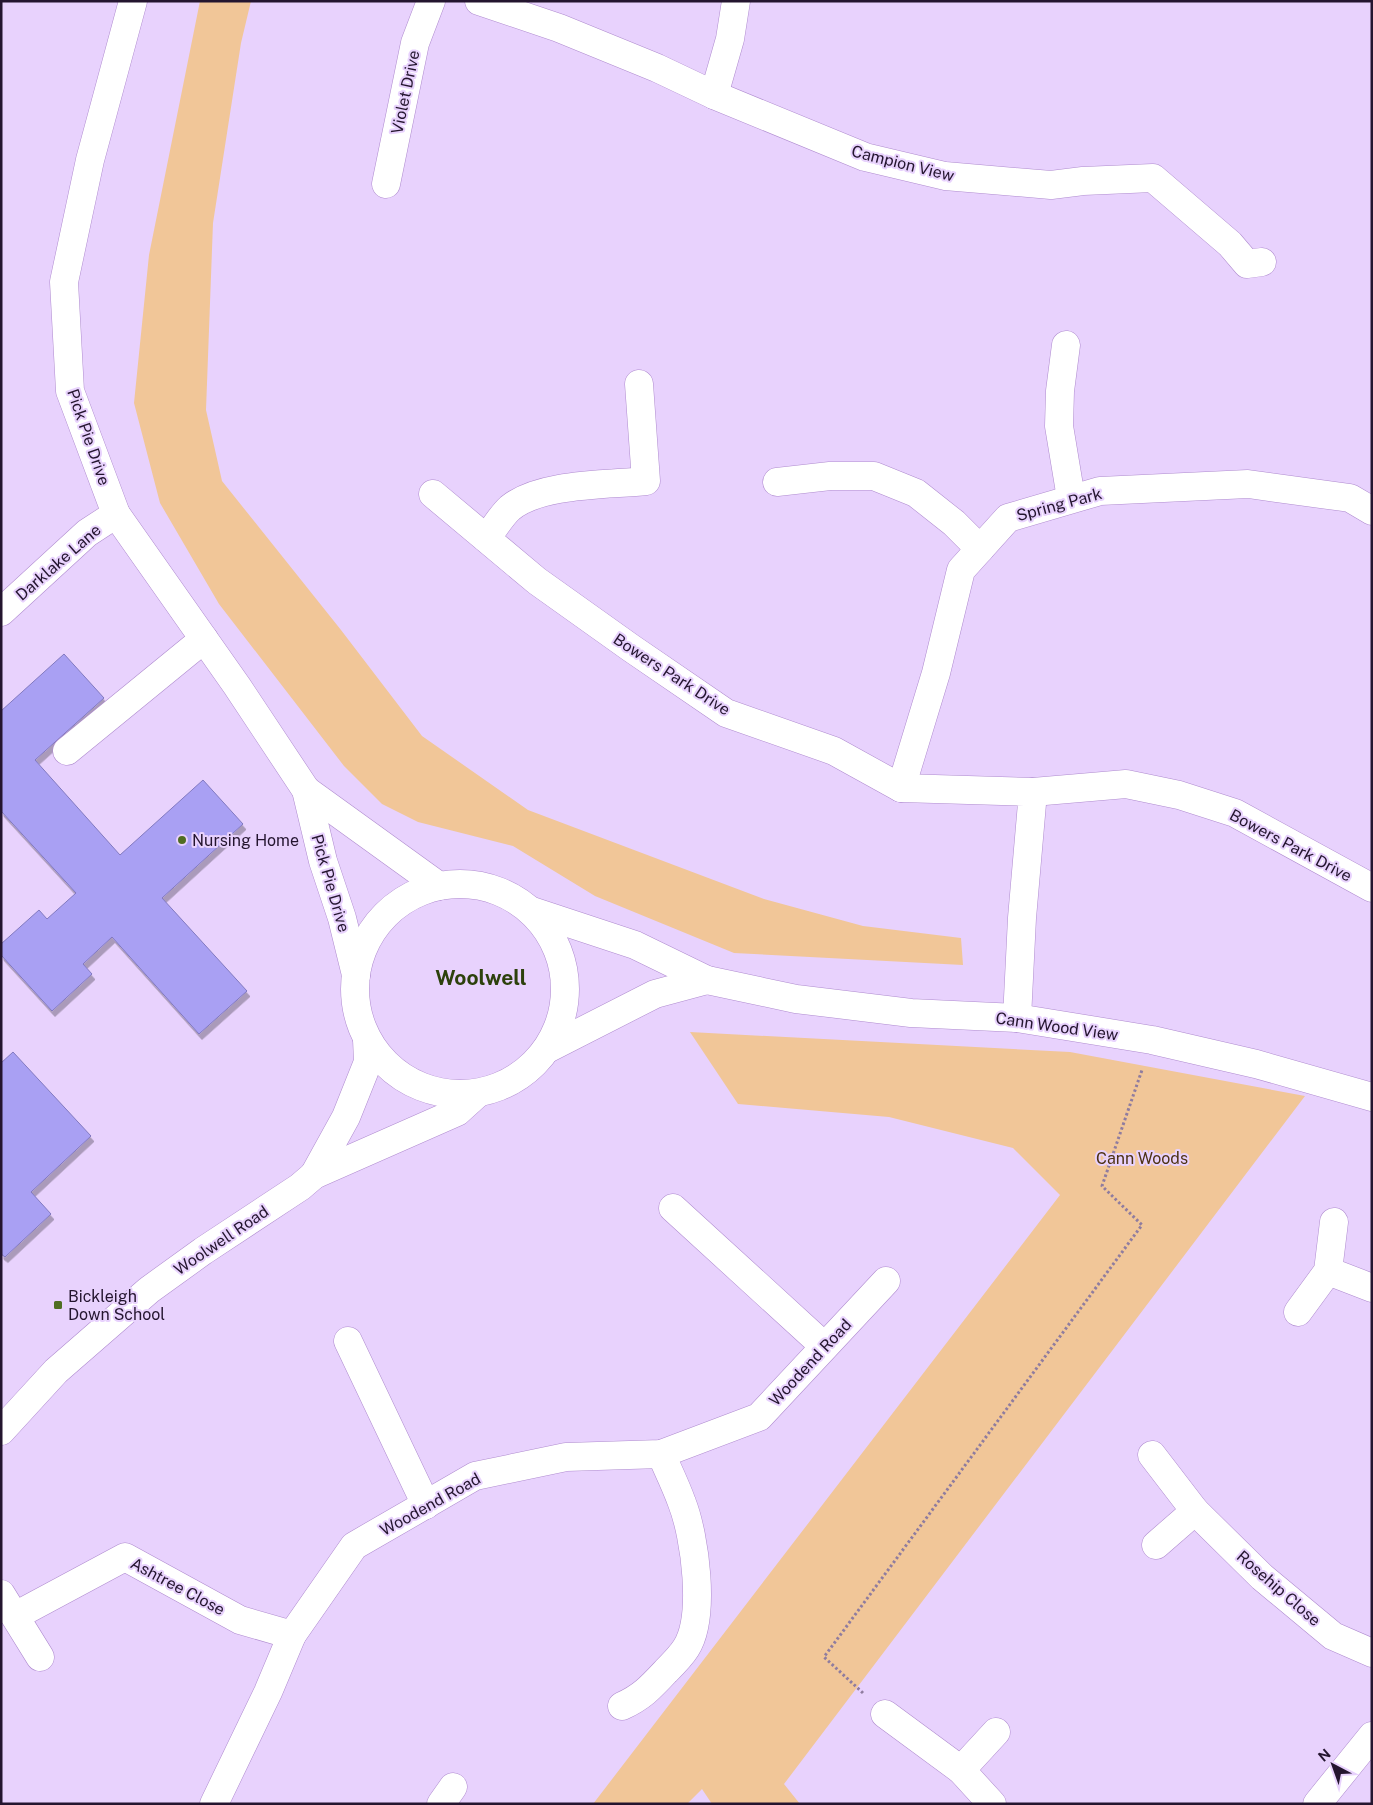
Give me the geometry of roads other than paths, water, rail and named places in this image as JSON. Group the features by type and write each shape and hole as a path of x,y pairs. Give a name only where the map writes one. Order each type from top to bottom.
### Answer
{"street":[{"name":"Pick Pie Drive","path":"134,1 90,160 64,282 70,391 116,514 237,686 306,790 323,861 342,918 356,975"},
{"name":"Violet Drive","path":"386,184 415,44 431,1"},
{"name":"Campion View","path":"479,1 559,28 657,68 714,95 865,157 945,176 1051,185 1083,181 1153,178 1230,244 1248,264 1262,262"},
{"path":"714,95 730,39 736,1"},
{"path":"1066,345 1060,391 1059,426 1071,498"},
{"path":"486,538 509,509 522,499 550,490 646,481 640,384"},
{"path":"777,482 830,476 874,476 916,493 954,523 980,549"},
{"name":"Spring Park","path":"901,788 936,673 961,570 1008,518 1100,491 1248,484 1350,498 1372,511"},
{"name":"Bowers Park Drive","path":"433,494 537,581 726,713 834,751 901,788 1033,792 1126,784 1179,795 1235,813 1372,888"},
{"name":"Darklake Lane","path":"1,612 87,533 116,514"},
{"path":"67,751 204,639"},
{"name":"Pick Pie Drive","path":"306,790 439,886"},
{"path":"1017,1018 1022,918 1033,792"},
{"path":"472,884 504,892 532,911 551,934 564,972 566,992 561,1022 547,1049 517,1078 478,1093 435,1092 395,1072 366,1038 356,1008 356,975 365,944 383,917 409,897 439,886 472,884"},
{"name":"Cann Wood View","path":"532,911 635,945 707,980 796,999 911,1012 1017,1018 1152,1040 1256,1064 1372,1097"},
{"name":"Cann Wood View","path":"547,1049 655,994 707,980"},
{"name":"Woolwell Road","path":"314,1176 350,1108 368,1062 366,1038"},
{"name":"Woolwell Road","path":"1,1432 56,1372 148,1290 314,1176 457,1112 478,1093"},
{"path":"673,1208 824,1346"},
{"path":"1298,1312 1328,1271 1334,1222"},
{"path":"1328,1271 1372,1288"},
{"name":"Woodend Road","path":"214,1804 268,1692 292,1635 354,1546 475,1476 566,1457 661,1454 759,1417 886,1281"},
{"path":"348,1340 426,1505"},
{"path":"622,1706 648,1691 686,1648 693,1631 697,1590 691,1534 683,1504 661,1454"},
{"name":"Rosehip Close","path":"1152,1455 1195,1511 1262,1577 1333,1636 1372,1653"},
{"path":"1156,1545 1195,1511"},
{"name":"Ashtree Close","path":"40,1657 8,1605 125,1557 240,1620 292,1635"},
{"path":"885,1714 961,1770 992,1804"},
{"path":"961,1770 996,1732"},
{"path":"1317,1804 1372,1736"}],"place":[{"name":"Nursing Home","path":"182,840"},
{"name":"Bickleigh Down School","path":"58,1305"}],"district":[{"name":"Woolwell","path":"481,978"}],"park label":[{"name":"Cann Woods","path":"1142,1158"}]}
